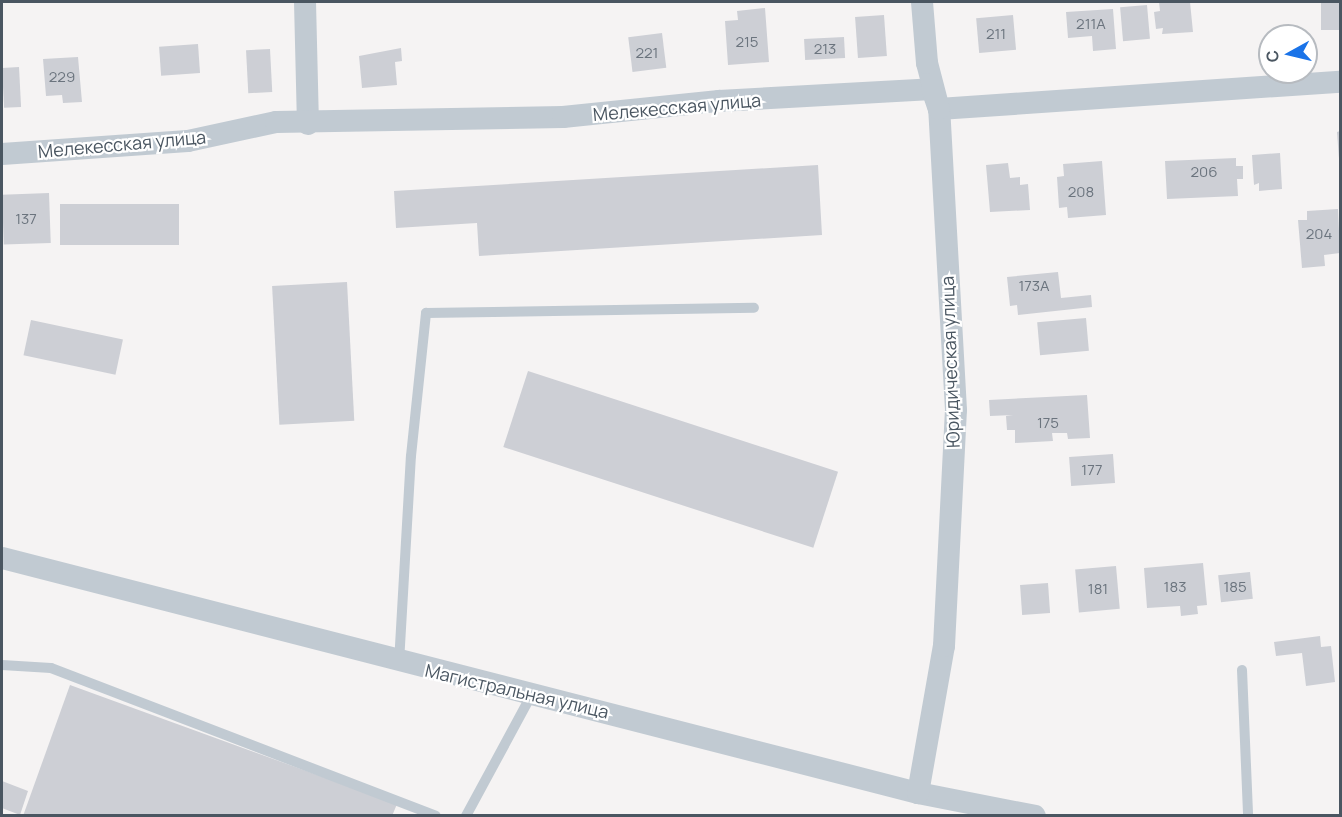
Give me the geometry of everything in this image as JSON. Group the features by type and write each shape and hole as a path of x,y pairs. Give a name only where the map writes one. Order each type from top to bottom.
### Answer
{"street":[{"path":"305,2 308,124"},
{"name":"Юридическая улица","path":"918,793 944,645 956,410 935,99 922,2"},
{"name":"Мелекесская улица","path":"2,154 188,141 276,122 308,124 563,117 719,101 935,99 1341,82"},
{"name":"Магистральная улица","path":"2,558 399,663 533,692 918,793 1035,816"}],"lane":[{"path":"399,663 411,456 426,313 754,308"},
{"path":"2,665 51,668 436,816"},
{"path":"1242,670 1248,816"},
{"path":"466,816 533,692"}],"building":[{"path":"1159,2 1190,2 1193,32 1162,34 1163,28 1156,29 1154,12 1160,11"},
{"path":"1321,2 1340,2 1340,30 1321,30"},
{"path":"1147,5 1150,39 1123,41 1120,7"},
{"path":"765,8 769,62 728,65 725,21 738,20 737,11"},
{"path":"1113,9 1116,49 1093,51 1092,36 1068,38 1066,12"},
{"path":"884,15 887,56 858,58 855,17"},
{"path":"1013,15 1016,50 979,53 976,18"},
{"path":"662,33 666,68 633,72 628,37"},
{"path":"844,37 845,58 805,60 804,39"},
{"path":"198,44 200,73 161,76 159,47"},
{"path":"401,48 402,61 395,62 397,85 362,88 359,56"},
{"path":"270,49 272,92 248,93 246,50"},
{"path":"78,57 82,102 63,103 62,95 46,96 43,59"},
{"path":"19,67 21,107 4,108 2,68"},
{"path":"1340,131 1340,159 1339,159 1337,132"},
{"path":"1280,153 1282,189 1259,191 1259,183 1254,185 1252,155"},
{"path":"1236,158 1236,166 1243,166 1243,179 1237,179 1238,196 1167,199 1165,161"},
{"path":"1102,161 1106,215 1068,218 1067,207 1059,208 1057,177 1064,176 1063,164"},
{"path":"1008,163 1010,178 1020,177 1020,185 1028,184 1030,210 990,212 986,165"},
{"path":"818,165 822,235 479,256 477,223 396,228 394,191"},
{"path":"49,193 51,243 4,245 2,195"},
{"path":"60,204 179,204 179,245 60,245"},
{"path":"1338,209 1340,253 1324,255 1325,266 1302,268 1298,220 1307,220 1307,211"},
{"path":"1058,272 1061,298 1091,295 1092,307 1018,315 1017,305 1010,306 1007,277"},
{"path":"347,282 354,421 279,425 272,286"},
{"path":"1086,318 1089,351 1040,355 1037,322"},
{"path":"31,320 123,340 115,375 24,355"},
{"path":"528,371 838,472 813,548 503,447"},
{"path":"1087,395 1090,438 1068,439 1067,433 1052,433 1053,441 1015,443 1015,430 1007,430 1006,416 1013,415 990,416 989,400"},
{"path":"1113,454 1115,483 1071,486 1069,457"},
{"path":"1203,563 1207,605 1197,606 1198,614 1181,616 1180,606 1147,608 1144,568"},
{"path":"1116,566 1120,609 1079,612 1075,570"},
{"path":"1250,572 1253,599 1221,602 1218,575"},
{"path":"1048,583 1050,613 1022,615 1020,585"},
{"path":"1320,636 1321,647 1331,646 1335,682 1306,686 1302,653 1276,656 1274,642"},
{"path":"70,685 397,804 392,816 23,816"},
{"path":"2,781 28,791 20,815 2,808"}]}
